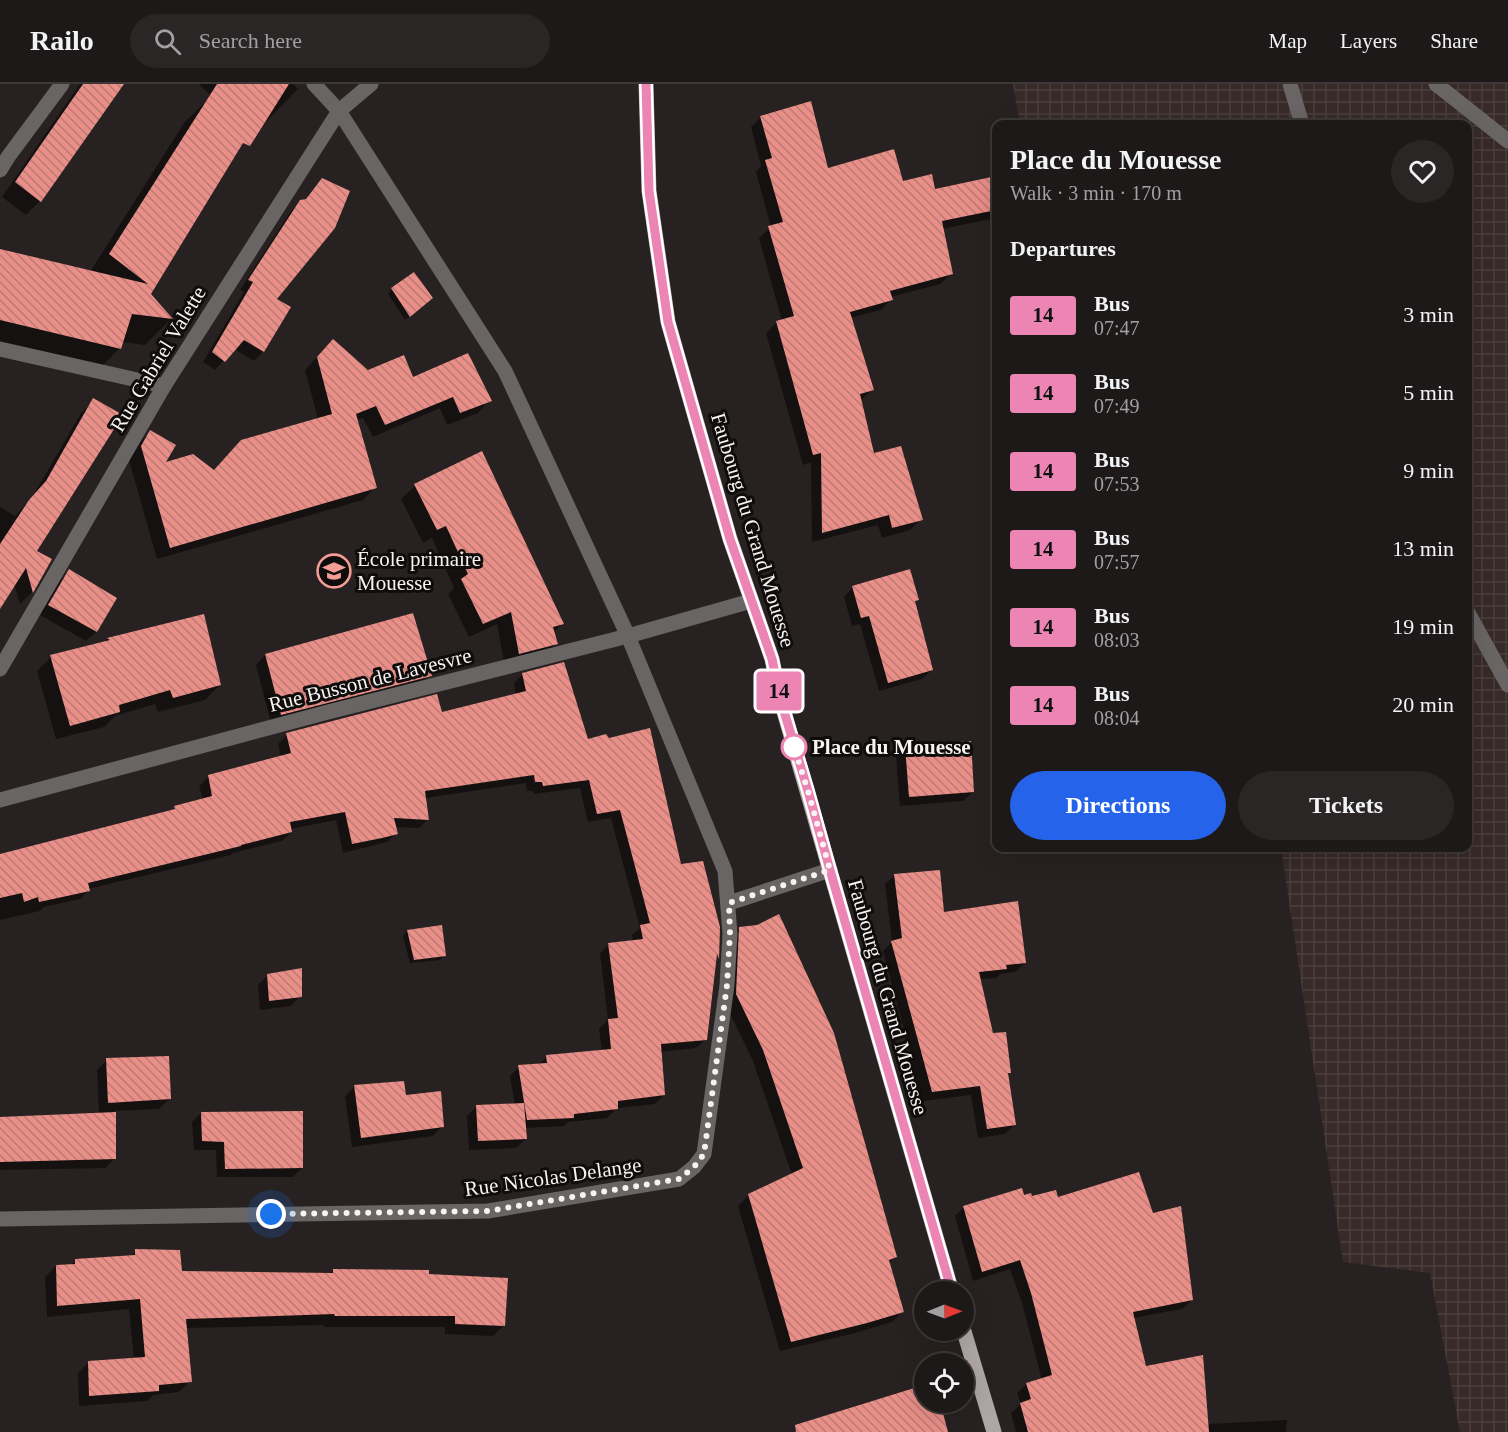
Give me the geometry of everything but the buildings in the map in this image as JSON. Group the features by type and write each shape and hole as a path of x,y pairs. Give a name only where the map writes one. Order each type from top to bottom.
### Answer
{"main road":[{"name":"Faubourg du Grand Mouesse","path":"646,84 649,191 668,322 730,539 772,659 780,698 949,1281"},
{"path":"967,1341 994,1432"}],"street":[{"path":"0,170 62,84"},
{"path":"314,84 339,111 505,371 628,636 725,871 729,903 830,870"},
{"name":"Rue Gabriel Valette","path":"0,669 165,386 339,111 371,84"},
{"path":"1290,84 1301,120"},
{"path":"1436,84 1508,141"},
{"path":"0,349 165,386"},
{"name":"Rue Busson de Lavesvre","path":"0,800 328,712 628,636 751,601"},
{"path":"1472,621 1508,686"},
{"name":"Rue Nicolas Delange","path":"0,1219 488,1211 679,1179 694,1167 704,1154 727,985 729,903"}],"shaded area":[{"path":"1013,84 1508,84 1508,1432 1460,1432 1430,1273 1343,1262 1282,852 1472,852 1472,120 1019,120"}],"bus line":[{"name":"14","path":"646,84 649,191 668,322 730,539 772,659 780,698 949,1281"}],"place":[{"name":"École primaire Mouesse","path":"334,571"},
{"name":"Place du Mouesse","path":"794,747"}],"route":[{"path":"271,1214 488,1211 679,1179 694,1167 704,1154 727,985 729,903 830,870 794,747"}]}
